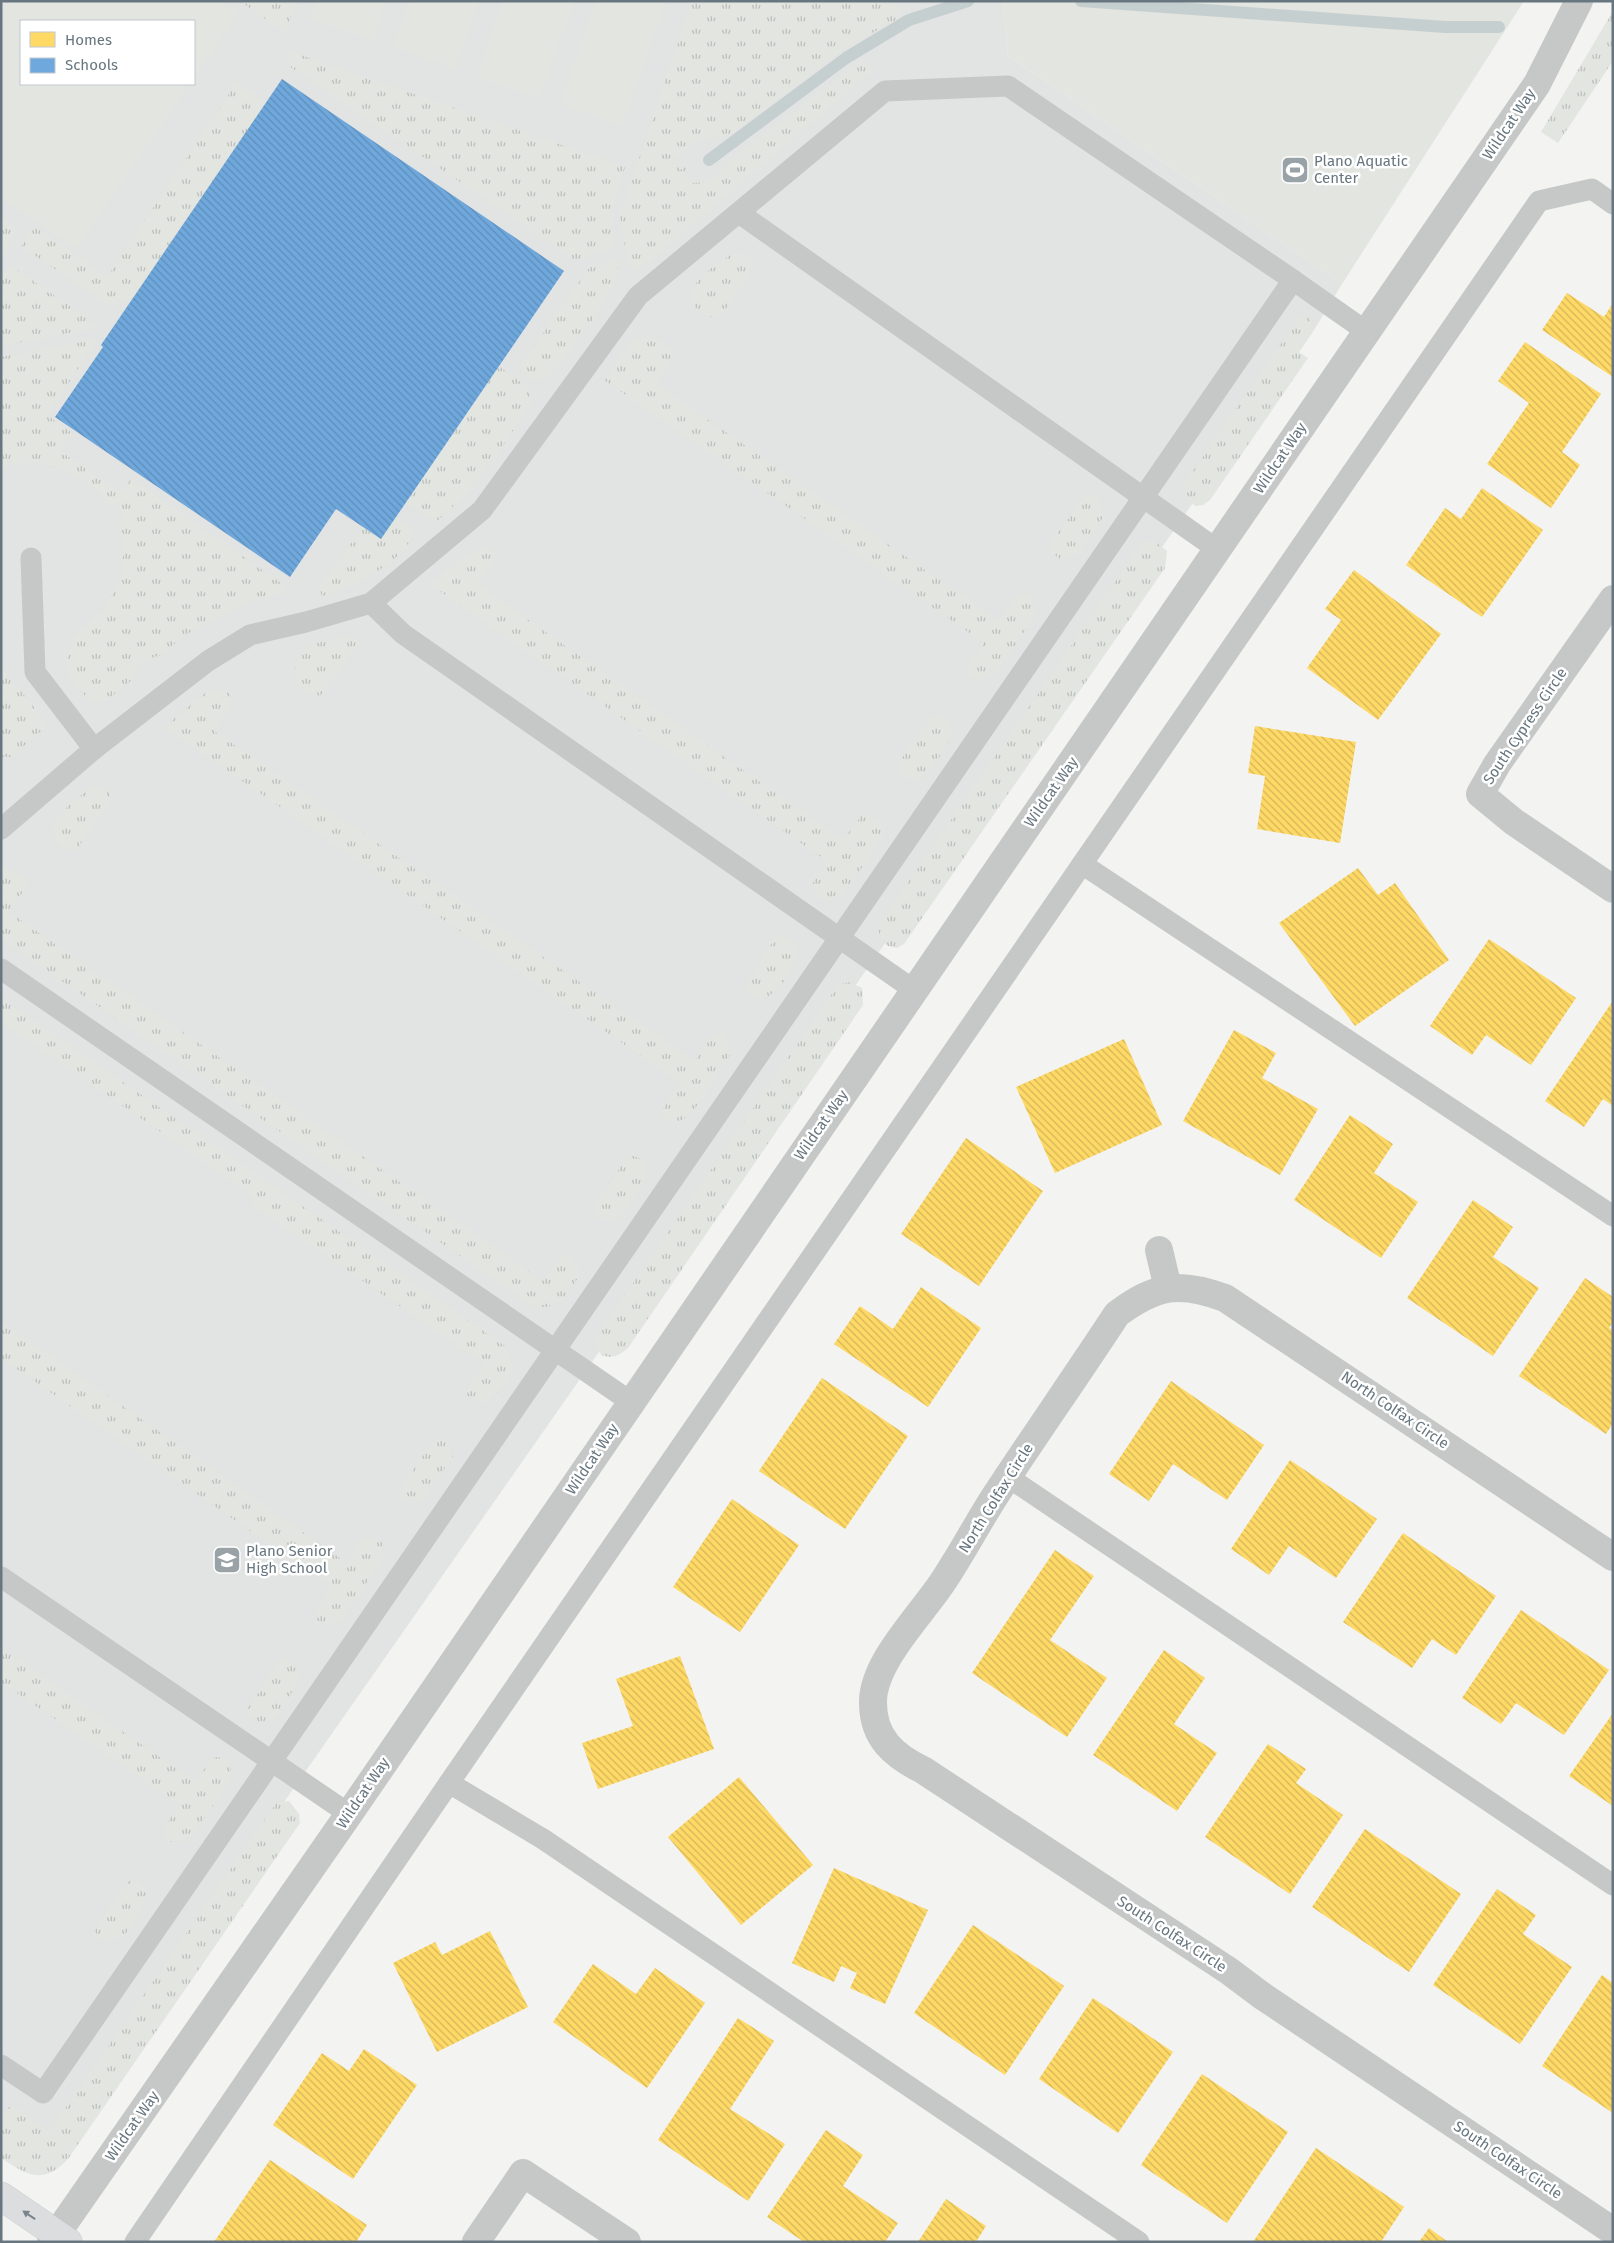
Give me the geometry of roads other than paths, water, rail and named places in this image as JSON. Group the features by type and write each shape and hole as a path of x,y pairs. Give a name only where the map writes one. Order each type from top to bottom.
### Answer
{"main road":[{"path":"1,2196 59,2239"}],"street":[{"name":"Wildcat Way","path":"59,2239 631,1402 1537,84 1579,1"},
{"name":"South Cypress Circle","path":"1613,599 1498,764 1480,794 1514,822 1613,889"},
{"path":"1158,1250 1168,1288"},
{"name":"North Colfax Circle","path":"944,1581 1008,1477 1117,1314 1140,1297 1168,1288 1197,1288 1224,1298 1613,1557"},
{"name":"South Colfax Circle","path":"944,1581 887,1659 876,1679 872,1701 875,1724 886,1744 897,1755 1229,1971 1261,1995 1613,2231"},
{"path":"476,2242 523,2173 627,2242"}],"lane":[{"path":"1,829 94,749 208,661 250,634 306,622 372,602 482,510 638,296 885,91 1008,86 1367,332"},
{"path":"135,2242 1539,201 1592,189 1613,204"},
{"path":"739,213 1218,550"},
{"path":"1,2065 43,2093 1293,280"},
{"path":"32,558 35,672 94,749"},
{"path":"372,602 403,634 914,990"},
{"path":"1082,864 1613,1216"},
{"path":"1,969 631,1402"},
{"path":"1008,1477 1613,1886"},
{"path":"1,1576 349,1814"},
{"path":"449,1783 543,1838 1139,2242"}],"waterway":[{"path":"709,160 846,58 909,20 968,1"},
{"path":"1081,1 1445,27 1499,27"}],"place":[{"name":"Plano Aquatic Center","path":"1295,170"},
{"name":"Plano Senior High School","path":"227,1560"}]}
